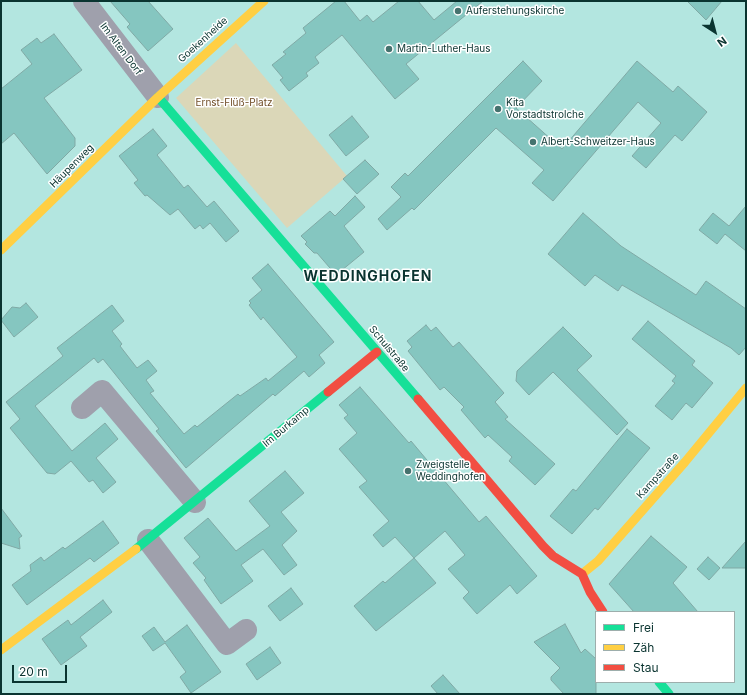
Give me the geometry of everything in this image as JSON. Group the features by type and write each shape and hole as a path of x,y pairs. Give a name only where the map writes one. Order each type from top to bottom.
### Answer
{"street":[{"name":"Im Alten Dorf","path":"84,1 158,97"},
{"name":"Goekenheide","path":"158,97 264,1"},
{"name":"Häupenweg","path":"1,250 158,97"},
{"name":"Schulstraße","path":"158,97 543,546 553,556 582,574"},
{"name":"Im Burkamp","path":"1,650 148,540 377,352"},
{"name":"Kampstraße","path":"582,574 598,561 685,462 746,388"},
{"path":"82,408 102,391 195,502"},
{"path":"148,540 227,644 246,630"},
{"path":"582,574 590,592 602,611"},
{"path":"660,683 669,694"}],"green space":[{"name":"Ernst-Flüß-Platz","path":"236,43 347,176 287,228 176,98"}],"building":[{"path":"110,1 148,1 173,29 148,51 127,27 130,24"},
{"path":"336,1 344,1 360,21 367,15 373,22 399,1 418,1 434,20 457,1 483,1 406,64 419,79 395,99 342,35 315,57 319,63 306,73 308,76 289,91 280,80 283,78 272,65 286,54 283,52 306,33 303,28"},
{"path":"687,1 722,1 706,20"},
{"path":"54,34 82,70 44,98 75,138 75,146 47,174 14,133 1,144 1,89 32,64 21,50 37,38 41,43"},
{"name":"Albert-Schweitzer-Haus","path":"523,61 542,81 516,108 562,149 637,61 673,92 678,86 707,112 682,141 675,135 646,168 632,156 661,123 638,102 553,201 532,183 544,170 496,128 414,210 412,208 387,230 378,219 401,197 391,187 405,173 408,176"},
{"path":"352,116 369,137 346,156 329,135"},
{"path":"153,129 167,146 157,155 184,188 188,185 207,207 214,201 239,231 226,242 210,223 203,229 200,225 195,229 178,209 170,215 147,195 145,196 134,183 138,180 119,156"},
{"path":"365,160 379,174 357,194 343,179"},
{"path":"355,196 365,207 344,226 364,252 336,275 317,253 314,253 305,244 307,242 301,236 330,211 335,216"},
{"path":"746,206 746,251 725,234 717,244 699,230 713,213 729,226"},
{"path":"583,213 621,246 696,295 706,281 746,309 746,347 739,355 731,348 622,285 618,291 595,275 585,286 548,254"},
{"path":"268,264 334,342 319,355 325,363 309,377 304,371 275,396 273,394 186,468 156,431 159,429 103,359 98,363 94,358 35,406 72,451 105,423 118,439 96,458 116,482 103,493 93,480 89,482 71,461 55,474 47,473 10,428 20,419 6,402 63,356 57,348 112,305 124,321 112,331 122,344 120,346 137,368 148,360 157,371 146,380 154,391 150,393 184,434 195,425 197,427 238,394 240,396 266,378 268,381 297,357 263,317 261,320 249,305 251,303 249,301 262,290 252,278"},
{"path":"26,303 38,317 14,337 1,320 12,307 20,308"},
{"path":"648,321 695,361 692,365 713,383 692,408 686,403 672,420 655,406 675,383 672,381 676,376 632,339"},
{"path":"426,325 431,331 436,327 453,347 459,342 504,393 495,402 508,417 505,419 555,464 535,485 509,461 512,457 488,435 485,438 461,410 464,407 444,387 440,390 408,351 412,347 407,341"},
{"path":"563,327 592,356 577,370 628,423 617,435 553,372 529,395 516,381 517,371"},
{"path":"360,387 409,443 411,441 479,522 486,516 537,576 517,594 510,585 477,614 463,598 469,592 448,569 465,555 445,531 414,558 395,537 383,547 373,535 389,521 359,487 367,481 339,449 357,433 344,418 348,415 339,405"},
{"path":"627,429 650,448 598,510 595,508 572,534 550,516 573,489 576,491"},
{"path":"285,471 304,493 281,512 297,531 282,545 297,565 284,575 263,549 241,565 253,581 221,604 204,580 206,578 193,563 200,557 184,538 208,518 236,551 270,526 249,501"},
{"path":"1,508 22,536 19,538 20,549 1,543"},
{"path":"103,521 119,543 94,562 90,558 27,605 12,585 31,571 30,565 41,557 44,561 63,547 65,549"},
{"path":"651,536 687,567 673,583 697,611 633,611 609,584"},
{"path":"746,541 746,568 722,568"},
{"path":"708,557 720,568 709,580 697,569"},
{"path":"414,558 436,583 376,631 354,606 383,581 385,583"},
{"path":"291,588 303,604 280,621 268,606"},
{"path":"103,600 112,612 80,637 87,646 61,665 42,639 68,620 71,625"},
{"path":"565,624 581,653 585,649 595,658 596,694 564,694 551,680 551,677 560,668 534,642"},
{"path":"187,625 221,672 191,693 180,677 186,672 165,643 153,651 142,636 154,627 165,642"},
{"path":"270,647 281,663 257,680 246,664"},
{"path":"443,675 460,694 438,694 431,686"}],"traffic: fast":[{"path":"158,97 418,399"},
{"path":"136,549 328,392"},
{"path":"660,683 669,694"}],"traffic: slow":[{"path":"1,250 158,97 264,1"},
{"path":"582,574 598,561 685,462 746,388"},
{"path":"1,650 136,549"}],"traffic: jam":[{"path":"328,392 377,352"},
{"path":"418,399 543,546 553,556 582,574 590,592 602,611"}],"place":[{"name":"Auferstehungskirche","path":"458,11"},
{"name":"Martin-Luther-Haus","path":"389,49"},
{"name":"Kita Vorstadtstrolche","path":"498,109"},
{"name":"Albert-Schweitzer-Haus","path":"533,142"},
{"name":"Zweigstelle Weddinghofen","path":"408,471"}],"district":[{"name":"WEDDINGHOFEN","path":"368,277"}]}
